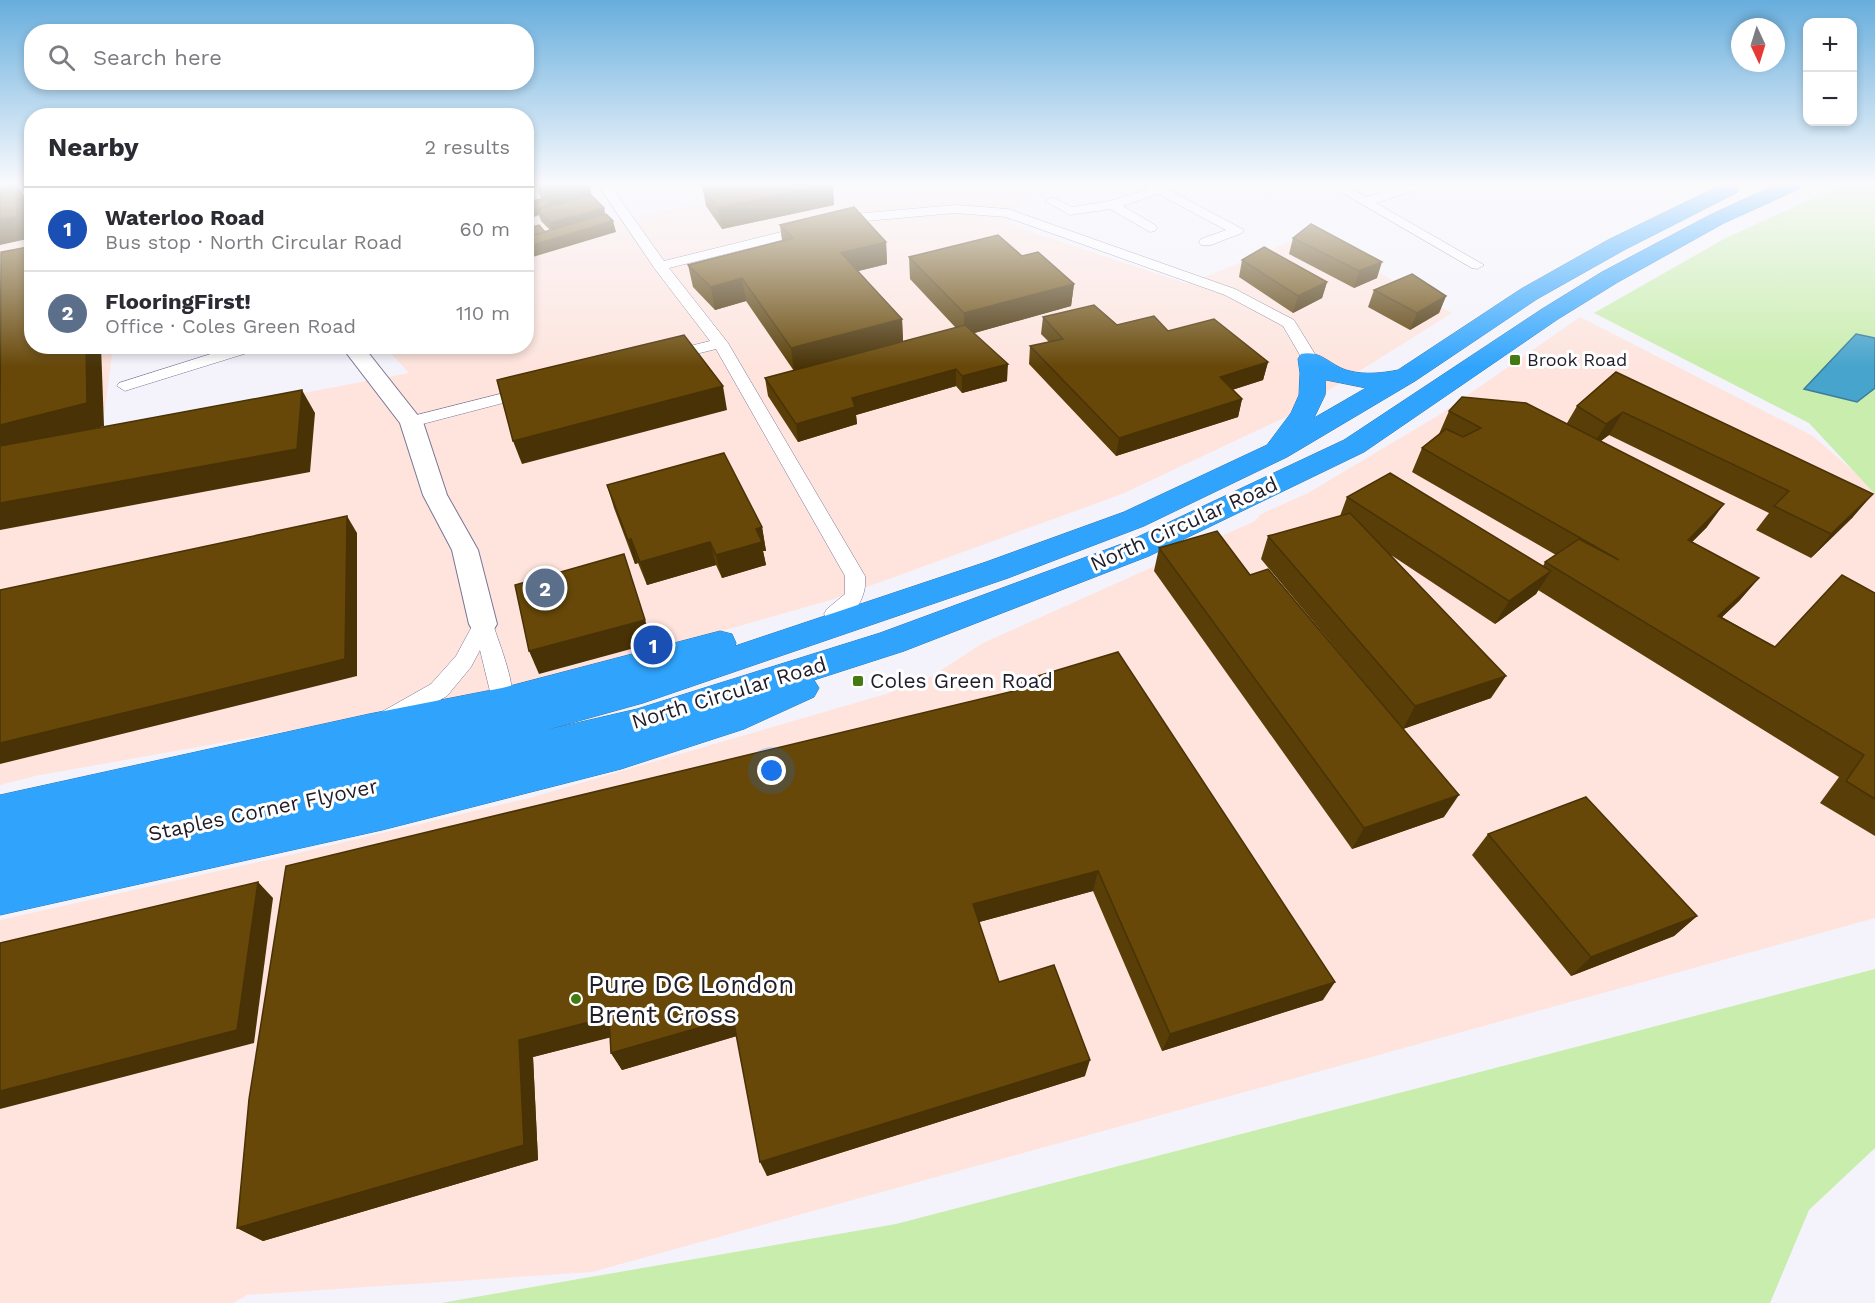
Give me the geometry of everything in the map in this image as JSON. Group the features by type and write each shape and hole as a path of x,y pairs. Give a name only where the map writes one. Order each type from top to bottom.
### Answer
{"highway":[{"name":"North Circular Road","path":"518,725 631,694 940,589 1134,519 1277,451 1406,376 1529,294 1616,246"},
{"name":"North Circular Road","path":"518,725 637,723 892,642 1138,549 1354,446 1550,314 1610,277 1668,246"},
{"path":"1310,359 1322,370 1346,379 1371,381 1406,376"},
{"path":"1277,451 1308,408 1314,391 1315,378 1310,359"},
{"path":"0,811 369,728 518,725 759,632 940,589"},
{"path":"0,897 455,797 623,752 757,710 892,642"},
{"name":"Staples Corner Flyover","path":"0,834 518,725"},
{"name":"Staples Corner Flyover","path":"0,868 518,725"}],"street":[{"path":"646,246 720,343 855,576 858,588 852,601 834,614"},
{"path":"660,266 742,246"},
{"path":"1100,246 1230,292 1289,323 1310,359"},
{"path":"1443,246 1477,265"},
{"path":"651,360 720,343"},
{"path":"125,386 229,354"},
{"path":"357,354 411,422 435,495 465,550 501,686 518,725"},
{"path":"411,422 548,387"},
{"path":"369,728 439,690 464,662 483,624"}],"shaded area":[{"path":"0,246 24,246 24,354 112,354 102,431 409,373 391,354 534,354 534,246 1073,246 1188,284 1280,246 1330,246 1452,313 1286,417 1122,494 831,600 540,682 366,717 35,776 0,785"},
{"path":"1580,317 1813,436 1875,490 1875,918 592,1272 247,1295 233,1303 0,1303 0,920 529,798 886,694 932,676 983,643 1255,521 1261,514 1308,493 1439,415"}],"green space":[{"path":"1712,246 1875,246 1875,494 1809,423 1594,313"},
{"path":"1875,969 1875,1148 1809,1210 1770,1303 441,1303 896,1224"}],"water":[{"path":"1856,334 1875,338 1875,388 1857,402 1804,389"}],"building":[{"path":"763,246 870,246 841,253 902,319 791,348 742,278 711,287 688,265"},
{"path":"954,246 1010,246 1022,256 1038,252 1074,284 964,313 909,257"},
{"path":"1309,246 1352,246 1382,262 1359,271"},
{"path":"1264,247 1327,282 1298,296 1242,260"},
{"path":"24,248 24,354 86,354 87,403 0,425 1,252"},
{"path":"1412,274 1446,296 1417,313 1374,290"},
{"path":"1094,305 1117,325 1154,316 1168,331 1214,319 1268,362 1220,377 1242,399 1119,438 1030,346 1063,339 1043,317"},
{"path":"965,325 1008,364 962,376 956,369 852,398 855,407 796,424 765,378"},
{"path":"684,335 723,386 513,441 497,380"},
{"path":"1616,372 1873,494 1831,534 1774,506 1789,491 1623,412 1606,424 1577,406"},
{"path":"302,390 297,449 0,503 0,446"},
{"path":"1462,397 1526,403 1724,504 1688,540 1759,578 1718,616 1775,647 1842,575 1875,593 1875,799 1846,781 1864,755 1545,562 1579,539 1619,560 1422,448 1446,429 1463,437 1481,428 1449,411"},
{"path":"724,453 762,527 756,529 762,542 716,555 710,542 640,562 631,539 628,540 607,485"},
{"path":"1390,473 1551,571 1509,601 1347,497"},
{"path":"1350,513 1506,676 1415,706 1268,536"},
{"path":"347,516 345,659 0,743 0,590"},
{"path":"1217,531 1250,575 1268,569 1459,795 1364,828 1159,548"},
{"path":"624,554 645,620 529,651 515,585"},
{"path":"1118,652 1335,982 1170,1034 1098,871 973,904 999,982 1054,965 1090,1060 760,1162 733,1018 611,1053 609,1017 519,1040 524,1145 237,1228 249,1099 286,866 1022,689 1018,682"},
{"path":"1586,797 1697,916 1591,957 1488,834"},
{"path":"258,882 237,1030 0,1091 0,943"}],"place":[{"name":"Brook Road","path":"1515,360"},
{"name":"FlooringFirst!","path":"545,588"},
{"name":"Waterloo Road","path":"653,645"},
{"name":"Coles Green Road","path":"858,681"},
{"name":"Pure DC London Brent Cross","path":"576,999"}]}
